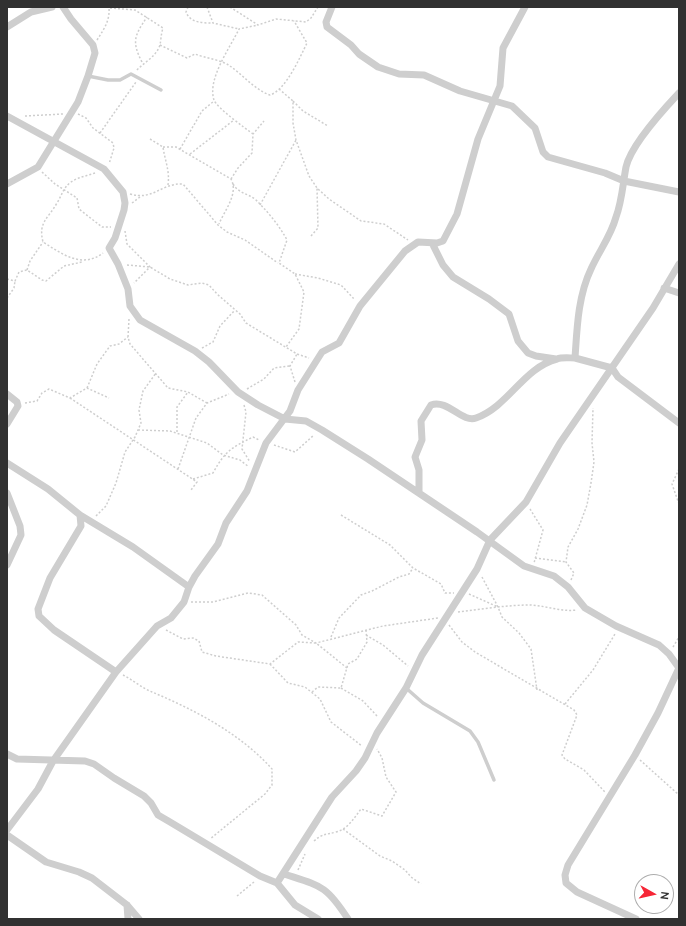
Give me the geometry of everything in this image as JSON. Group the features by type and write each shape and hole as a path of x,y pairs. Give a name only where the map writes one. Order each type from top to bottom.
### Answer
{"street":[{"path":"7,27 31,12 52,7"},
{"path":"7,184 38,167 72,112 88,76 95,53 93,45 71,20 63,7"},
{"path":"332,7 326,22 327,27 351,44 359,54 378,67 399,74 424,75 460,90 512,106 535,128 543,152 548,157 605,173 624,181 679,192"},
{"path":"7,830 38,789 53,761 116,672 157,626 171,618 184,602 189,587 218,544 226,524 247,491 266,443 290,411 298,390 322,352 339,343 360,306 378,286 397,260 418,242 432,243 443,241 453,223 478,139 502,78 503,48 524,7"},
{"path":"575,358 580,302 591,268 610,234 617,217 626,167 633,150 679,93"},
{"path":"7,116 104,170 123,192 125,203 122,229 110,248 128,289 130,306 140,320 199,354 239,392 285,419 306,421 368,459 490,540 524,566 554,576 568,587 585,608 619,628 659,645 669,654 679,668 658,713 635,755 568,865 565,876 566,883 577,892 636,919"},
{"path":"432,243 443,265 453,277 489,299 509,314 518,342 528,353 536,356 556,359 575,358 612,368 618,377 679,423"},
{"path":"277,883 323,809 356,771 368,752 386,718 406,688 445,620 477,569 490,540 526,502 541,472 653,308 679,264"},
{"path":"664,288 679,294"},
{"path":"419,493 419,470 415,457 422,440 420,420 431,405 439,403 469,418 476,418 495,408 528,375 556,359"},
{"path":"7,394 17,402 18,406 7,424"},
{"path":"7,463 48,489 80,515 133,547 189,587"},
{"path":"7,493 20,526 21,535 7,565"},
{"path":"80,515 81,526 50,578 38,613 40,618 54,630 116,672"},
{"path":"7,754 18,759 85,761 99,766 114,778 144,796 151,803 158,814 260,876 277,883 295,905 318,919"},
{"path":"7,835 46,862 79,872 92,878 127,905 139,919"},
{"path":"284,874 316,884 325,889 338,903 348,919"},
{"path":"127,905 128,919"}],"lane":[{"path":"88,76 108,80 120,80 131,74 161,90"},
{"path":"406,688 412,695 423,703 470,730 478,742 494,780"}],"path":[{"path":"93,45 107,25 110,7 135,10 162,28 160,45 152,58 143,63 131,74"},
{"path":"188,7 186,12 188,17 199,23 213,23 239,29 276,20 306,22 311,18 318,7"},
{"path":"207,7 213,23"},
{"path":"230,7 258,25"},
{"path":"143,63 137,53 135,38 147,17"},
{"path":"160,45 188,58 195,54 211,60 222,62 266,94 275,94 295,68 306,42 294,21"},
{"path":"239,29 212,83 214,101 234,120 253,134"},
{"path":"100,133 125,95 139,78"},
{"path":"279,89 303,111 328,126"},
{"path":"180,150 202,111 214,101"},
{"path":"293,101 293,123 296,140 308,176 317,188 329,199 361,221 384,224 400,236 418,242"},
{"path":"24,116 48,116 72,112 82,115 93,128 113,143 114,148 110,163 104,170 79,178 63,189 56,204 45,219 40,231 43,242 64,254 83,261"},
{"path":"189,154 234,120"},
{"path":"230,180 238,168 252,153 253,134 264,120"},
{"path":"150,139 163,148 176,147 189,154 230,180 237,191 255,199 277,222 287,240 279,263"},
{"path":"260,205 296,140"},
{"path":"163,148 166,162 169,167 168,185"},
{"path":"38,167 55,184 78,198 79,209 102,227 122,229 127,244 150,267 170,279 188,285 202,283 209,285 246,323 296,354 319,358"},
{"path":"123,192 140,197 154,193 168,185 183,184 218,225 227,232 252,244 295,274 318,278 341,285 360,306"},
{"path":"218,225 232,198 233,184"},
{"path":"311,236 318,228 317,188"},
{"path":"27,270 30,261 43,242"},
{"path":"7,298 14,288 19,272 27,270 46,281 64,266 99,256 110,248"},
{"path":"118,264 150,267"},
{"path":"128,289 150,267"},
{"path":"286,347 299,329 303,305 304,290 295,274"},
{"path":"7,279 15,281"},
{"path":"130,306 128,337 136,352 168,388 188,392 207,403"},
{"path":"199,354 203,347 213,342 220,326 235,310"},
{"path":"70,398 87,388 97,364 110,346 120,344 128,337"},
{"path":"178,469 188,437 196,418 207,403 250,389 264,379 274,368 290,366"},
{"path":"96,516 106,506 120,474 125,452 133,440 141,423 139,410 143,391 156,373"},
{"path":"87,388 109,398"},
{"path":"17,402 33,403 49,389 70,398 197,482 191,490"},
{"path":"177,433 176,407 188,392"},
{"path":"239,392 246,412 242,449 254,471"},
{"path":"568,587 574,573 566,562 568,547 578,529 587,505 594,462 592,443 592,396"},
{"path":"138,430 170,431 208,442 223,454 240,460 254,471"},
{"path":"679,469 672,484 679,504"},
{"path":"526,502 543,530 532,568"},
{"path":"341,515 390,545 413,568 441,584"},
{"path":"535,558 566,562"},
{"path":"331,637 339,618 360,595 409,574 413,568"},
{"path":"477,569 502,617 519,633 531,649 537,690"},
{"path":"184,602 213,602 248,593 262,595 296,625 302,635 316,643 347,668"},
{"path":"450,613 498,607 533,605 568,611 585,608"},
{"path":"270,664 298,642 316,643 331,637 366,630 435,618 445,620 462,642 474,652 537,690 574,710 577,715 562,754 565,759 584,770 609,796"},
{"path":"157,626 182,639 192,638 199,641 202,652 270,664 288,683 305,687 320,699 331,722 351,736 368,752"},
{"path":"565,704 593,670 619,628"},
{"path":"341,688 348,664 357,659 367,642 366,630"},
{"path":"366,635 383,645 414,672"},
{"path":"669,654 679,637"},
{"path":"116,672 137,682 150,692 185,706 256,751 272,769 272,785 265,794 206,842"},
{"path":"312,692 318,687 341,688 364,701 377,717 386,718"},
{"path":"313,842 321,835 337,832 348,826 361,809 382,816 396,792 386,776 382,758 373,740"},
{"path":"635,755 679,795"},
{"path":"343,829 380,856 392,861 405,870 411,877 421,884"},
{"path":"294,878 306,853"},
{"path":"237,896 252,885 260,876"}]}
